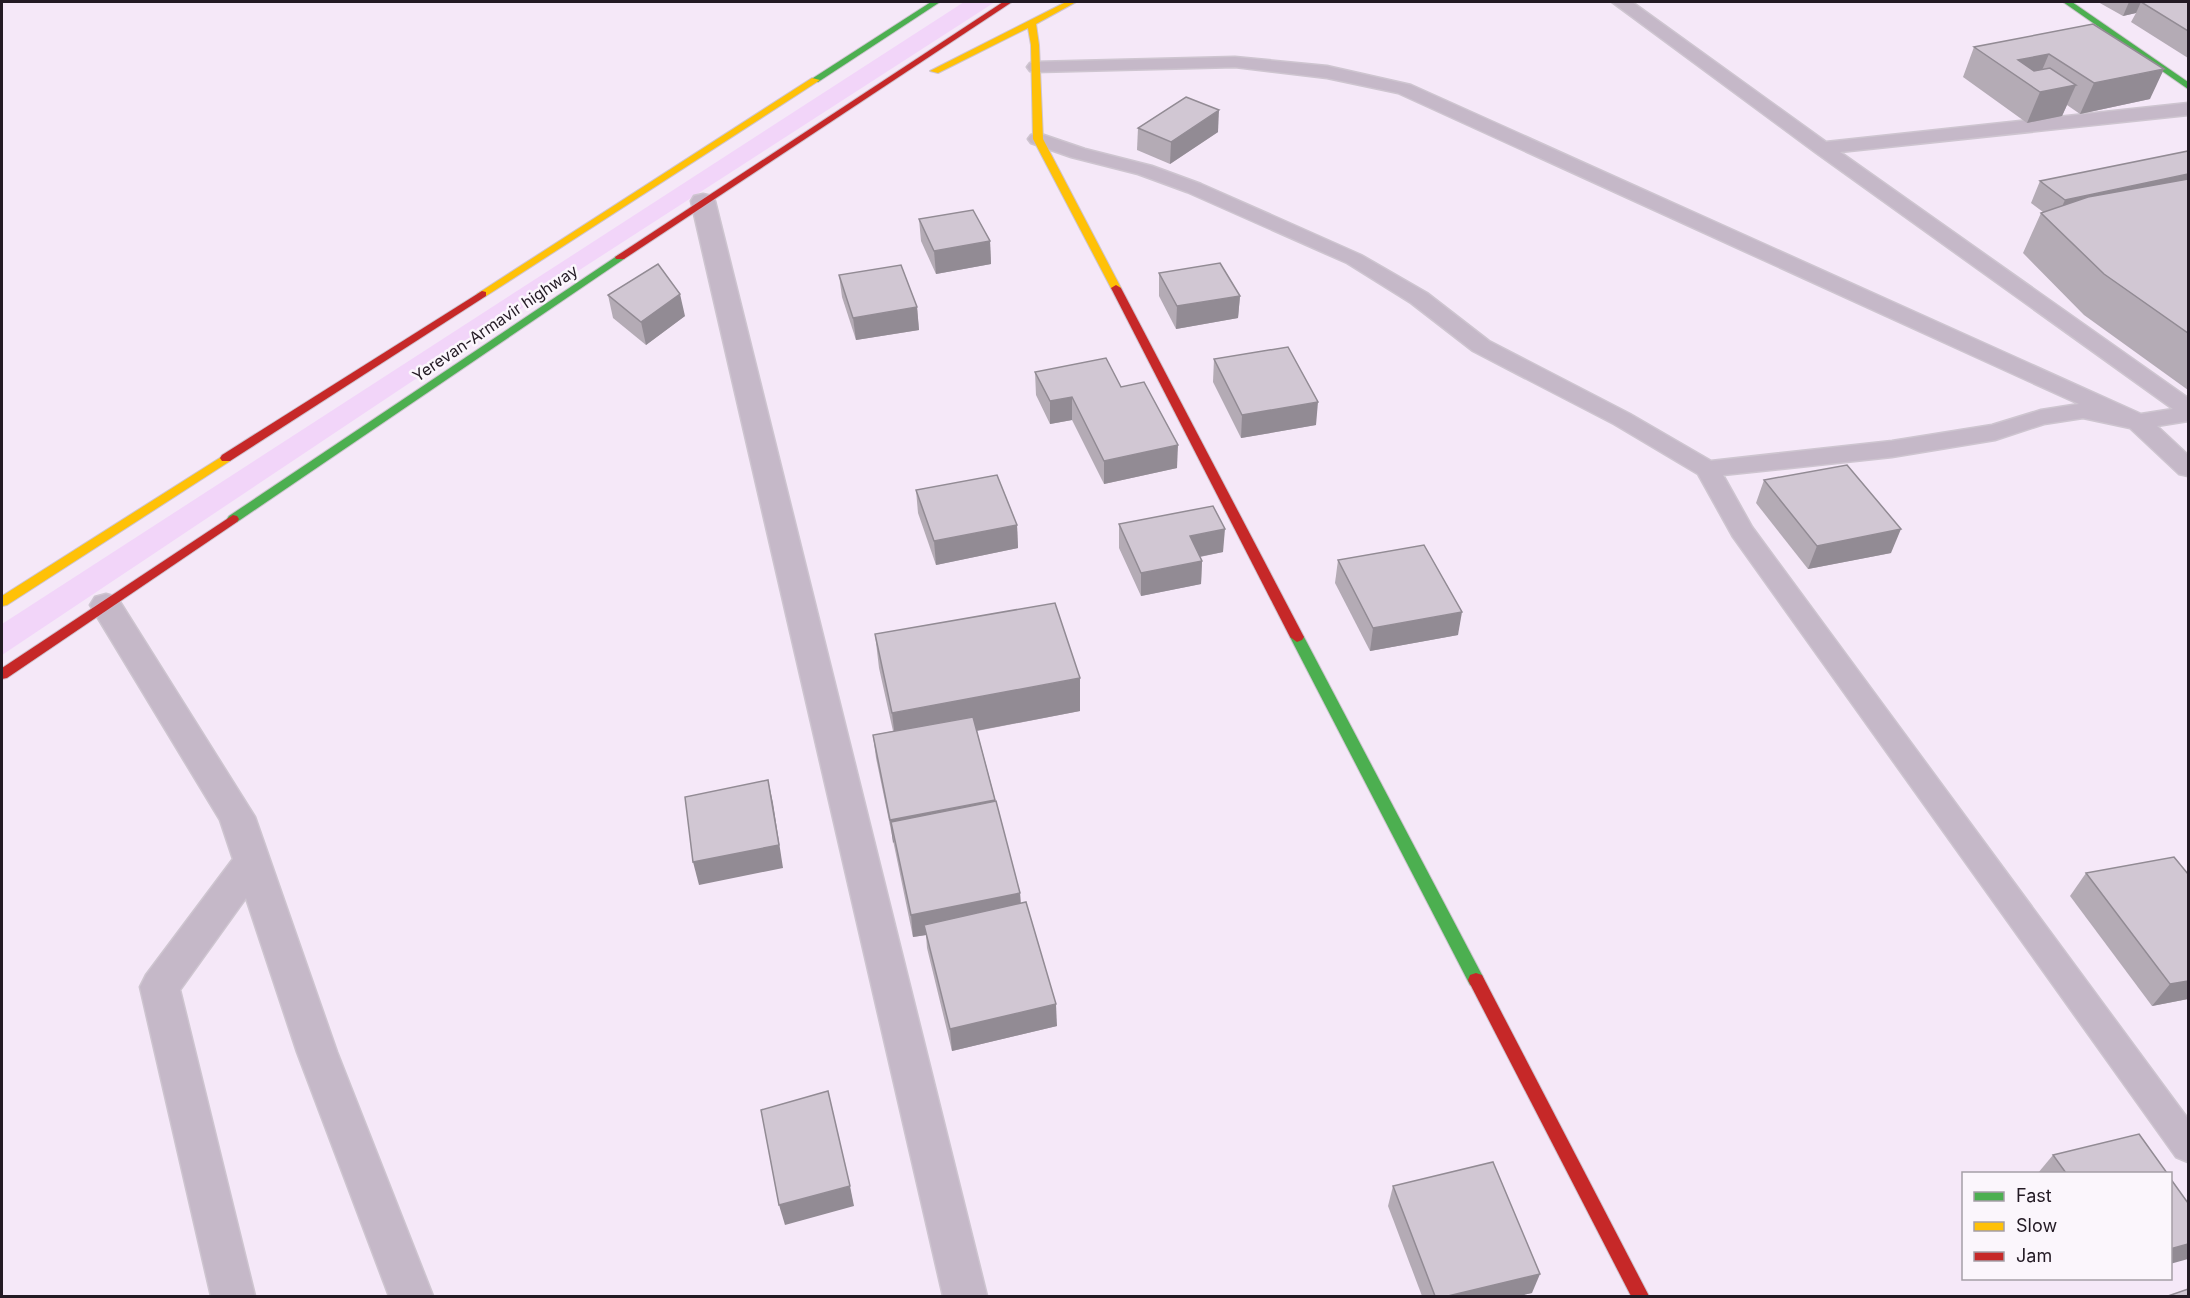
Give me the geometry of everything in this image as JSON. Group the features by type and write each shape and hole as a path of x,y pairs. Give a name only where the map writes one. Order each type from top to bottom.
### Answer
{"main road":[{"name":"Yerevan-Armavir highway","path":"2,602 936,2"},
{"name":"Yerevan-Armavir highway","path":"2,674 704,201 1008,2"},
{"path":"926,75 1072,2"},
{"path":"2067,2 2188,86"},
{"path":"1031,22 1035,45 1038,139 1640,1296"},
{"path":"789,145 905,86"}],"street":[{"path":"704,201 965,1296"},
{"path":"106,605 237,817 317,1052 411,1296"},
{"path":"233,1296 159,987 252,861"}],"lane":[{"path":"1621,2 2188,409"},
{"path":"1036,67 1235,62 1327,72 1404,89 2138,422 2188,468"},
{"path":"1822,148 2188,109"},
{"path":"1038,139 1078,153 1145,170 1194,188 1354,260 1419,298 1481,346 1622,420 1707,469 1742,531 2188,1146"},
{"path":"1707,469 1892,449 1995,432 2042,417 2083,411 2138,422 2188,414"}],"shaded area":[{"path":"964,2 995,2 564,280 2,655 2,624"}],"building":[{"path":"2141,2 2188,2 2188,31"},
{"path":"2093,24 2164,69 2094,83 2049,54 2018,60 2034,71 2050,68 2076,85 2040,92 1974,47"},
{"path":"1186,97 1219,110 1171,142 1138,128"},
{"path":"2188,151 2188,174 2065,200 2040,181"},
{"path":"2188,179 2188,333 2104,274 2041,213 2088,197"},
{"path":"973,210 990,241 934,251 919,219"},
{"path":"1220,263 1240,296 1177,306 1159,273"},
{"path":"658,264 680,294 641,322 608,295"},
{"path":"901,265 917,307 853,318 839,275"},
{"path":"1288,347 1318,402 1242,415 1214,359"},
{"path":"1106,358 1121,387 1144,382 1178,445 1104,461 1072,397 1050,401 1035,372"},
{"path":"1847,465 1901,529 1817,546 1764,480"},
{"path":"997,475 1017,525 934,541 916,490"},
{"path":"1213,506 1225,529 1190,536 1202,561 1141,573 1119,524"},
{"path":"1424,545 1462,612 1373,628 1338,560"},
{"path":"1055,603 1080,678 892,713 875,634"},
{"path":"973,717 995,800 890,820 873,735"},
{"path":"768,780 779,845 693,862 685,797"},
{"path":"996,801 1020,893 911,915 891,822"},
{"path":"2174,857 2188,874 2188,981 2170,984 2086,873"},
{"path":"1026,902 1056,1004 950,1029 924,925"},
{"path":"828,1091 850,1186 779,1205 761,1110"},
{"path":"2139,1134 2166,1172 2065,1172 2053,1155"},
{"path":"1493,1162 1540,1274 1448,1296 1435,1296 1393,1186"},
{"path":"2172,1181 2188,1203 2188,1244 2172,1248"},
{"path":"2188,1289 2188,1296 2168,1296"}],"traffic: fast":[{"path":"815,80 936,2"},
{"path":"2067,2 2188,86"},
{"path":"233,519 620,257"},
{"path":"1297,637 1476,980"}],"traffic: slow":[{"path":"935,71 1072,2"},
{"path":"1031,22 1035,45 1038,139 1116,288"},
{"path":"482,294 815,80"},
{"path":"2,602 226,458"}],"traffic: jam":[{"path":"620,257 1008,2"},
{"path":"1116,288 1297,637"},
{"path":"226,458 482,294"},
{"path":"2,674 233,519"},
{"path":"1476,980 1640,1296"}]}
